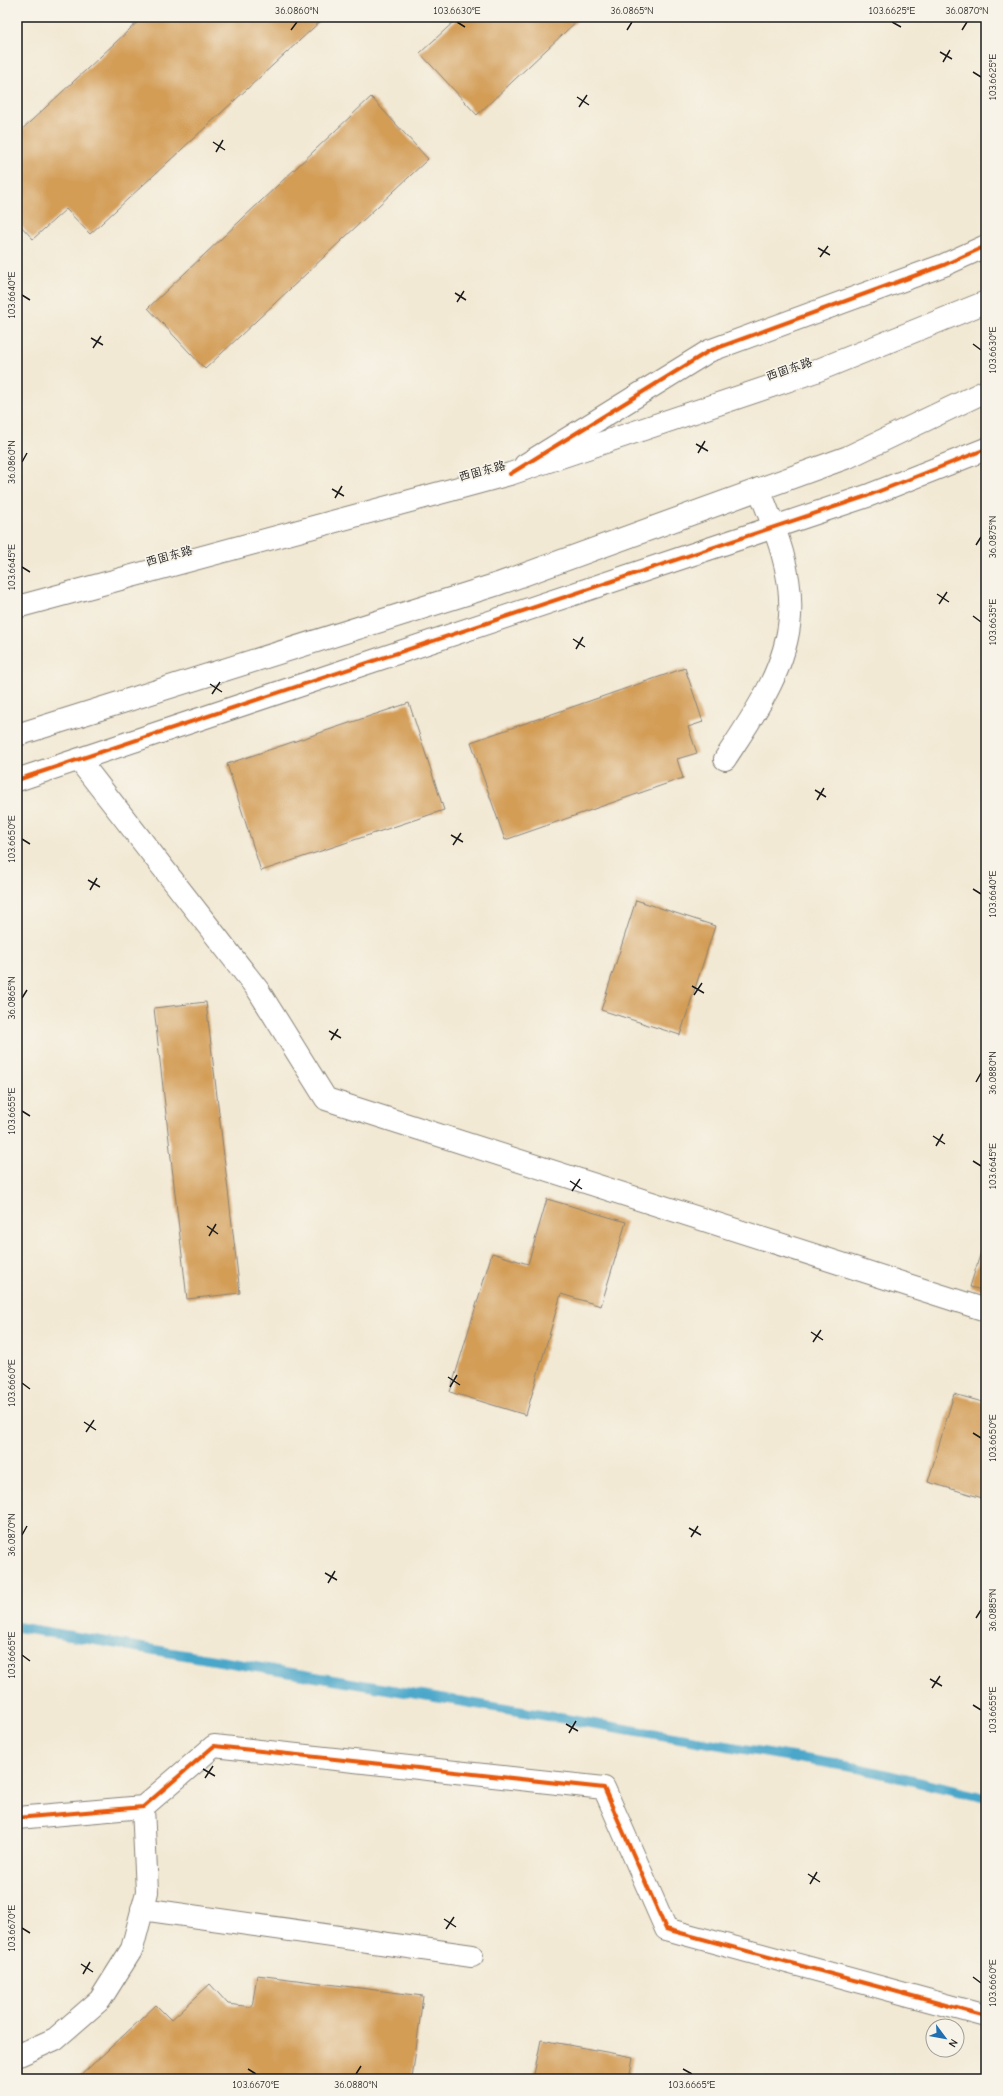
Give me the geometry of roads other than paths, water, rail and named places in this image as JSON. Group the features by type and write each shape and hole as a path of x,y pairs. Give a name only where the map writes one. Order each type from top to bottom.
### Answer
{"street":[{"path":"510,474 709,351 944,265 986,246"},
{"name":"西固东路","path":"17,607 510,474 816,371 986,302"},
{"path":"17,735 498,584 848,457 986,391"},
{"path":"17,780 867,496 986,449"},
{"path":"725,759 757,710 784,649 790,616 788,578 774,527 758,489"},
{"path":"79,760 258,990 326,1099 986,1310"},
{"path":"17,1818 143,1806 214,1746 604,1788 666,1929 986,2016"},
{"path":"17,2056 55,2039 100,2000 132,1950 147,1892 143,1806"},
{"path":"142,1909 472,1956"}],"waterway":[{"path":"17,1627 858,1768 986,1798"}]}
